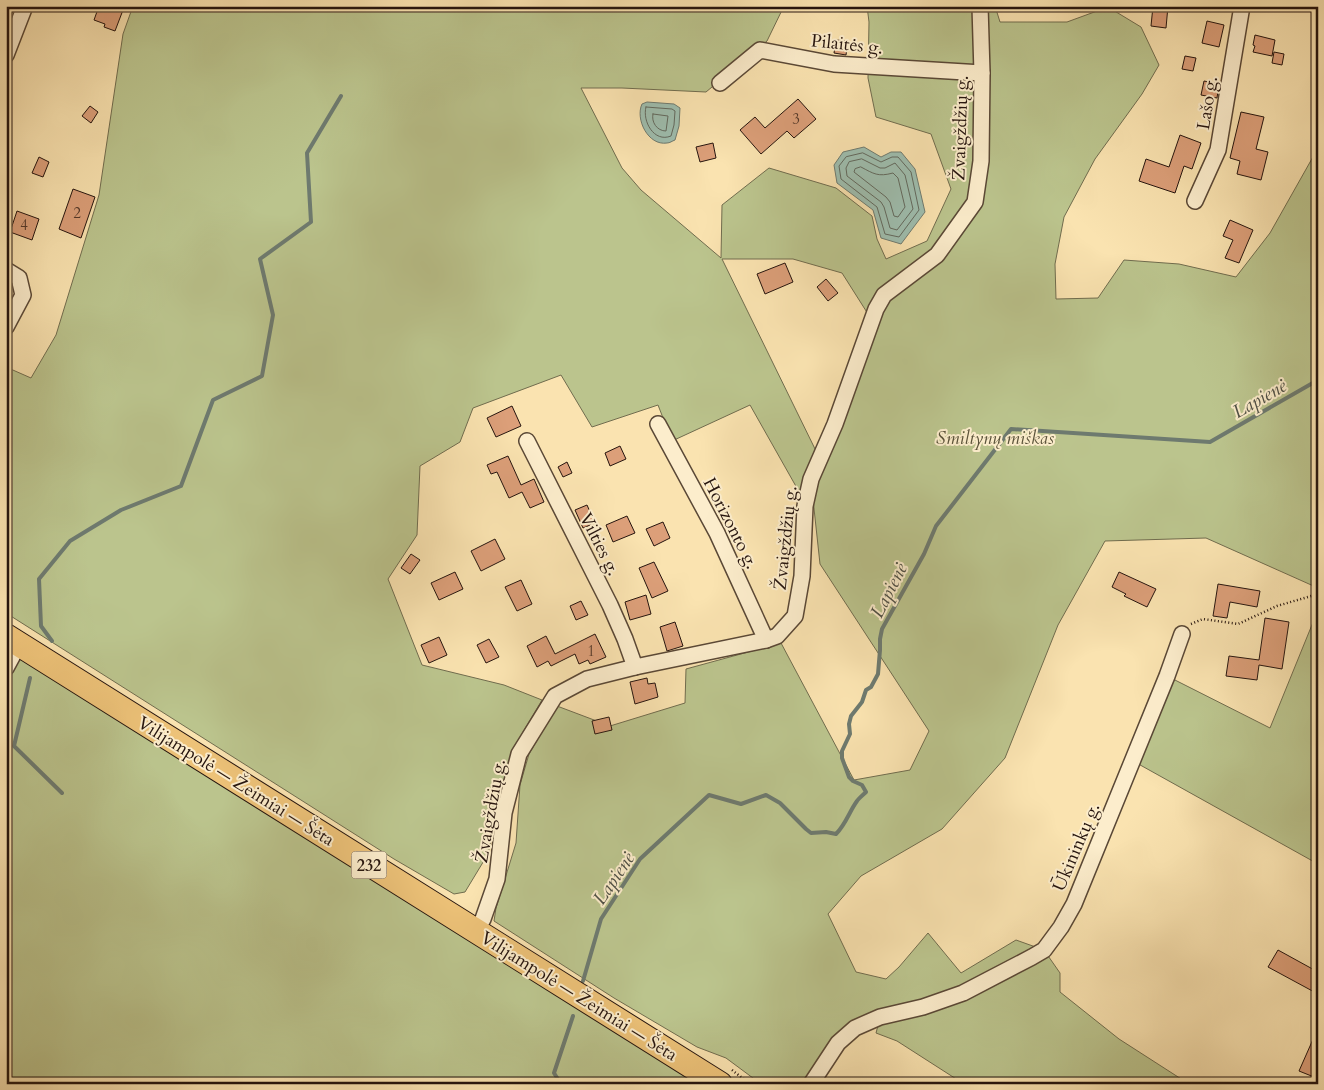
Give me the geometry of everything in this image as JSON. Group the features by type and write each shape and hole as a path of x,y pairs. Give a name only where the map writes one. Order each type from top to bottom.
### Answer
{"main road":[{"name":"Vilijampolė — Žeimiai — Šėta","path":"13,640 720,1084"}],"street":[{"path":"6,55 25,6"},
{"name":"Žvaigždžių g.","path":"476,932 483,919 497,879 504,813 519,754 554,696 587,679 634,667 766,640 777,636 795,616 802,576 806,506 811,479 835,424 876,309 884,295 938,255 975,202 981,161 982,73 980,6"},
{"name":"Lašo g.","path":"1195,201 1218,150 1242,6"},
{"name":"Pilaitės g.","path":"720,83 760,50 834,64 982,73"},
{"path":"6,270 20,278 23,295 6,327"},
{"name":"Horizonto g.","path":"658,424 717,533 766,640"},
{"name":"Vilties g.","path":"527,441 610,605 634,667"},
{"name":"Ūkininkų g.","path":"811,1084 838,1043 855,1028 880,1017 923,1007 963,993 1044,950 1061,927 1074,904 1182,634"},
{"path":"6,668 13,640"}],"path":[{"path":"1182,634 1189,625 1203,619 1238,624 1277,606 1318,594"}],"green space":[{"name":"Smiltynų miškas","path":"133,6 784,6 767,41 706,92 581,88 622,168 641,190 721,258 722,205 769,168 836,188 872,216 877,239 886,259 927,241 951,189 931,134 876,117 868,78 869,22 867,6 995,6 1000,22 1067,22 1108,7 1141,27 1159,65 1142,94 1095,159 1064,217 1055,264 1056,299 1098,298 1124,260 1179,264 1236,277 1270,233 1318,148 1318,588 1206,538 1105,541 1058,625 1005,758 942,829 861,876 828,914 856,972 886,979 899,967 928,933 961,973 1016,940 1044,950 1060,973 1060,992 1119,1039 1189,1084 964,1084 897,1041 876,1033 880,1018 858,1021 805,1084 761,1084 726,1058 697,1047 614,998 494,921 496,908 516,843 520,785 529,754 557,706 610,726 685,703 686,669 781,643 854,780 910,770 929,731 820,564 812,490 868,314 842,273 793,259 722,259 817,453 802,497 750,405 672,441 658,405 592,427 561,375 473,408 460,442 420,466 417,535 388,579 422,665 504,685 542,700 523,732 505,776 488,854 465,892 454,894 394,859 6,613 6,367 31,378 56,335 99,195 123,34"},
{"path":"1318,610 1318,864 1133,761 1167,676 1270,728"},
{"path":"6,646 705,1084 6,1084"}],"water":[{"path":"647,102 674,104 680,108 679,126 675,140 668,143 660,143 649,136 640,117 642,104"},
{"path":"864,147 881,157 891,152 901,152 915,169 925,212 901,244 881,238 873,210 837,183 834,165 843,152"}],"building":[{"path":"99,6 112,6 123,10 115,31 104,27 105,24 94,20"},
{"path":"1153,6 1168,6 1166,28 1151,26"},
{"path":"1207,21 1224,25 1219,47 1202,43"},
{"path":"1255,35 1275,40 1272,56 1253,52"},
{"path":"836,40 848,41 846,55 834,53"},
{"path":"1274,52 1284,54 1282,65 1272,63"},
{"path":"1185,56 1196,58 1193,71 1182,69"},
{"path":"1204,81 1219,84 1217,98 1201,95"},
{"path":"798,99 816,119 794,138 787,131 761,154 740,130 755,117 765,128"},
{"path":"90,106 98,112 91,123 82,116"},
{"path":"1241,112 1264,117 1256,149 1268,152 1261,180 1237,174 1240,161 1230,158"},
{"path":"1180,135 1201,143 1192,169 1184,166 1175,193 1139,181 1146,159 1169,167"},
{"path":"713,143 716,158 700,162 696,147"},
{"path":"39,157 49,162 43,177 32,173"},
{"path":"73,189 95,197 81,238 59,229"},
{"path":"17,211 39,219 32,240 10,232"},
{"path":"1230,220 1253,230 1239,263 1225,258 1233,240 1223,236"},
{"path":"785,263 793,282 765,294 757,274"},
{"path":"826,279 838,293 828,301 817,287"},
{"path":"512,406 521,426 496,437 487,418"},
{"path":"620,446 626,459 610,466 605,453"},
{"path":"508,456 521,485 534,479 544,502 530,508 522,492 509,498 497,472 491,474 487,465"},
{"path":"567,462 572,473 563,477 558,467"},
{"path":"587,505 595,523 583,528 575,510"},
{"path":"627,516 635,533 613,542 606,525"},
{"path":"663,522 670,538 654,546 646,529"},
{"path":"495,539 505,559 481,571 471,551"},
{"path":"411,554 420,560 410,574 401,568"},
{"path":"654,562 668,591 652,598 639,568"},
{"path":"455,572 463,589 439,600 431,583"},
{"path":"1119,572 1156,589 1147,607 1124,596 1126,594 1112,587"},
{"path":"521,580 532,604 517,611 505,587"},
{"path":"1218,584 1260,591 1257,607 1230,602 1227,618 1213,616"},
{"path":"646,595 651,614 630,620 625,602"},
{"path":"581,601 588,615 576,620 570,606"},
{"path":"1265,618 1289,622 1282,669 1259,665 1257,680 1226,676 1229,656 1259,660"},
{"path":"675,622 683,646 667,651 660,627"},
{"path":"595,634 606,657 590,664 588,660 579,664 575,654 551,666 548,661 537,667 527,646 546,636 555,654"},
{"path":"439,637 447,655 429,663 421,645"},
{"path":"489,639 499,657 486,663 477,645"},
{"path":"647,678 648,684 655,683 658,697 635,704 630,682"},
{"path":"609,717 612,730 595,734 592,721"},
{"path":"1278,950 1318,972 1318,994 1268,967"},
{"path":"1318,1028 1318,1068 1314,1077 1299,1071"}],"waterway":[{"path":"52,641 41,626 39,579 70,541 121,510 181,486 213,400 262,376 273,315 260,259 311,222 307,153 341,96"},
{"name":"Lapienė","path":"583,981 601,919 640,859 709,795 741,804 766,795 780,803 811,833 826,832 836,834 857,801 866,792 862,785 849,777 842,758 842,751 850,734 849,724 851,716 862,702 866,690 871,687 878,674 882,629 924,554 936,526 1011,429 1210,442 1318,380"},
{"path":"30,678 14,746 62,793"},
{"name":"Lapienė","path":"561,1084 554,1073 573,1016"}]}
